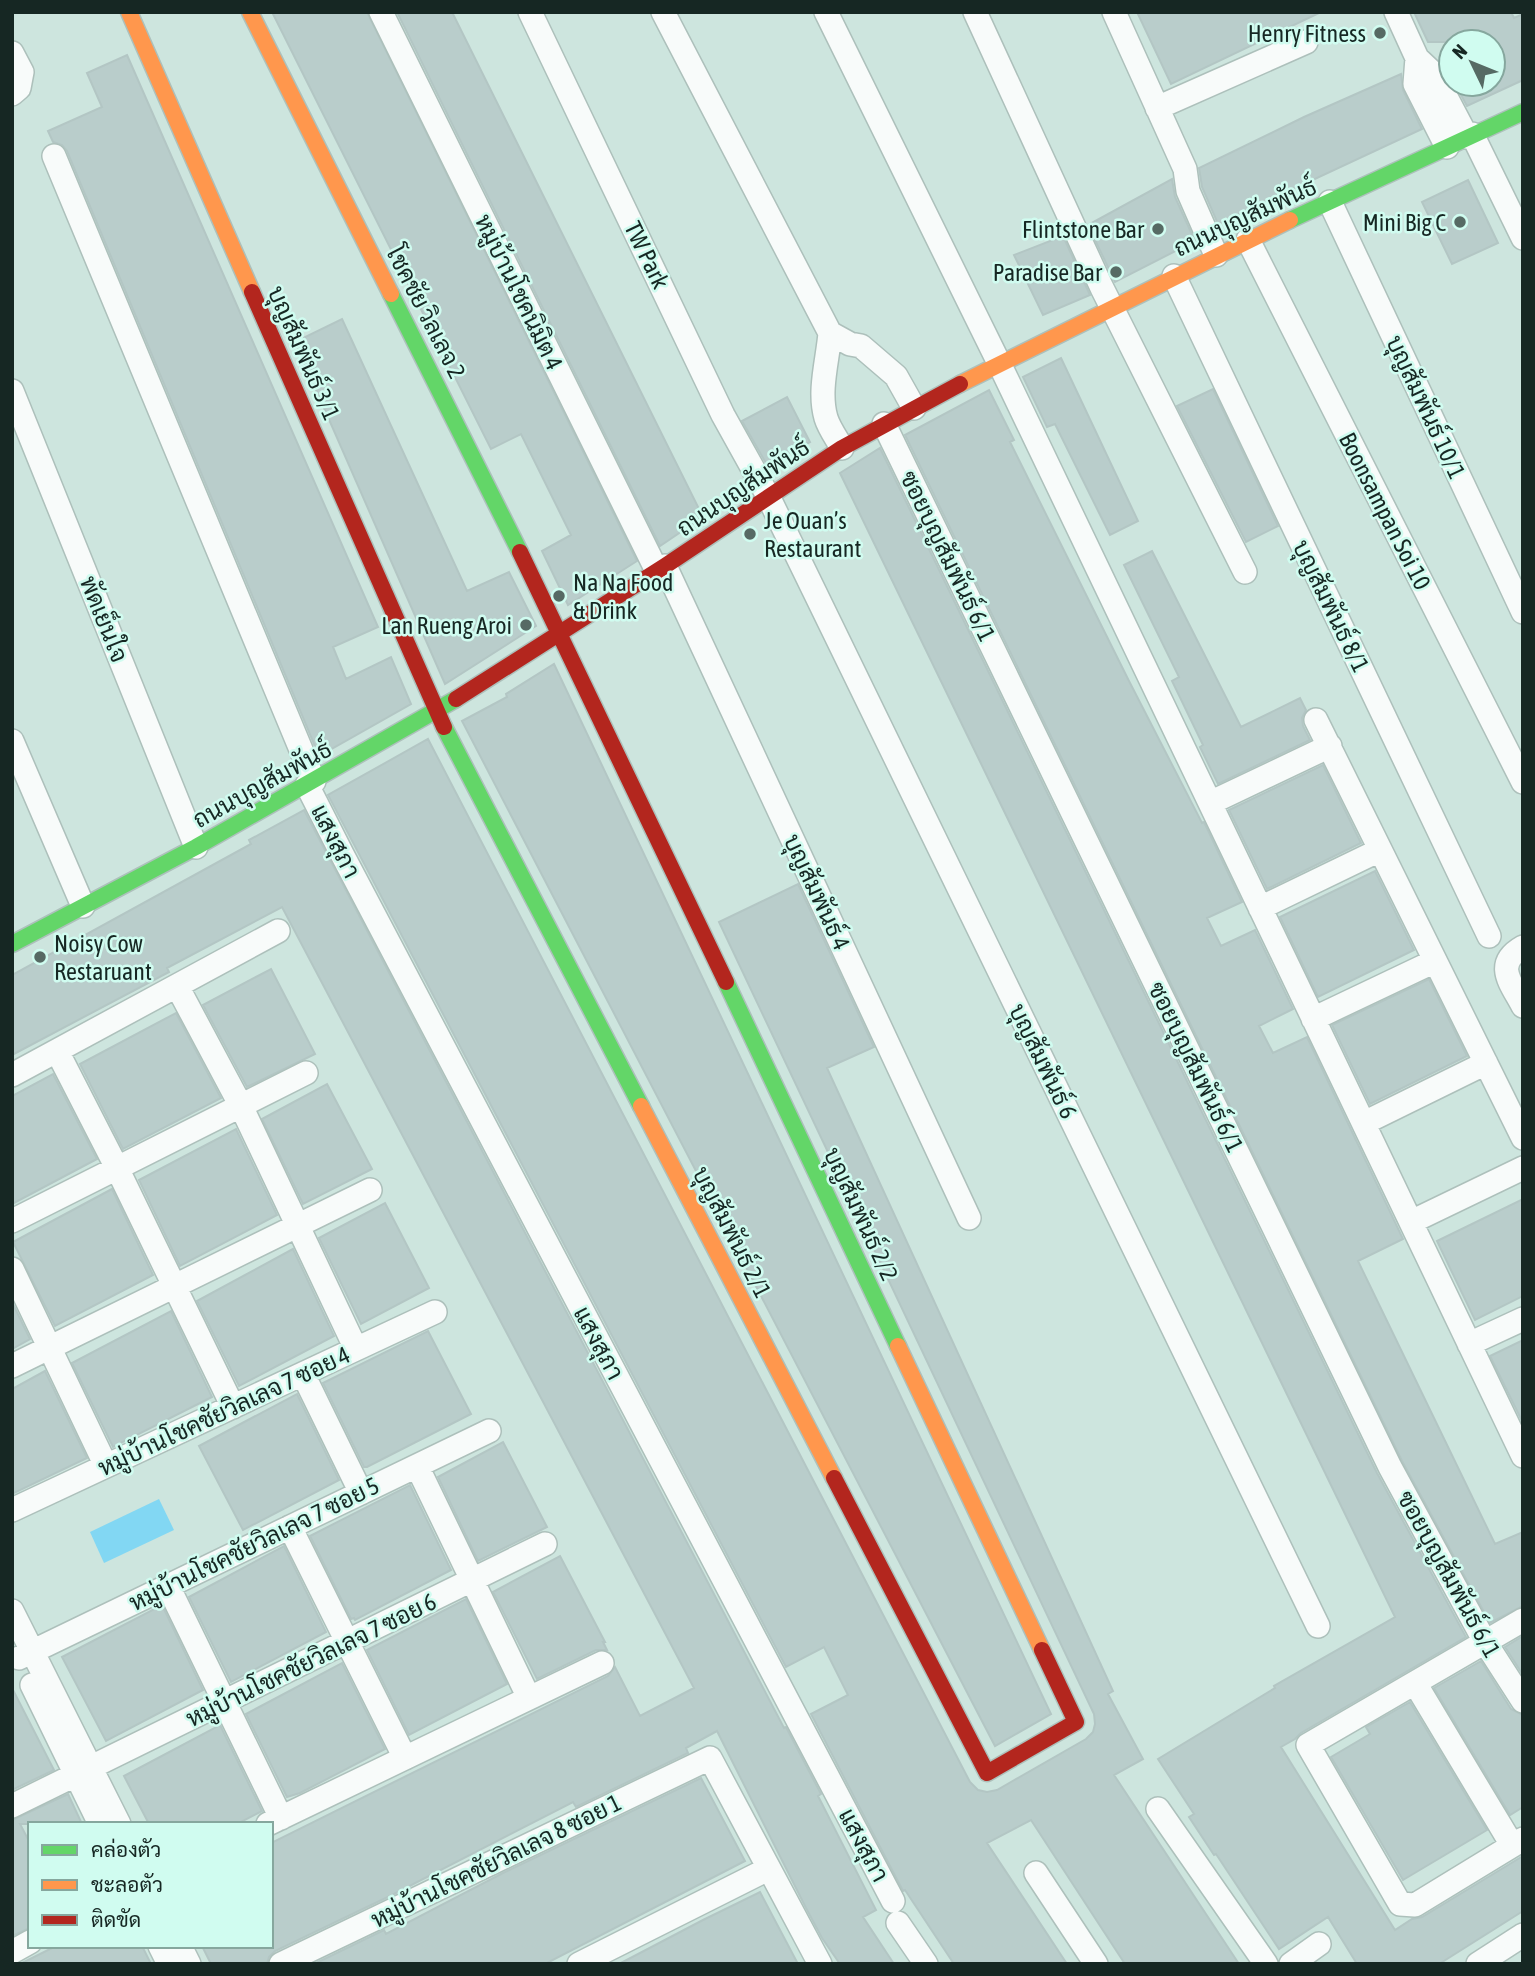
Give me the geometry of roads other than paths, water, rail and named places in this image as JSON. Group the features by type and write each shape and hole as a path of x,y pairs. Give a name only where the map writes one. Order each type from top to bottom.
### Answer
{"street":[{"name":"บุญสัมพันธ์ 3/1","path":"129,12 436,712"},
{"name":"โชคชัย วิลเลจ 2","path":"250,12 561,633"},
{"name":"หมู่บ้านโชคนิมิต 4","path":"381,12 661,569"},
{"name":"TW Park","path":"530,12 723,415 768,496"},
{"path":"663,12 830,332 850,344 860,346 896,376 914,408"},
{"path":"826,12 999,363 1523,1456"},
{"path":"975,12 1111,307 1245,572"},
{"name":"Boonsampan Soi 10","path":"1114,12 1185,169 1201,185 1231,248 1523,782"},
{"path":"1396,12 1417,58 1434,74 1523,238"},
{"path":"1157,108 1306,42"},
{"path":"1417,58 1415,85 1447,147"},
{"path":"12,94 19,88 16,67"},
{"name":"ถนนบุญสัมพันธ์","path":"12,944 197,847 436,712 661,569 842,448 884,424 999,363 1231,248 1523,112"},
{"name":"แสงสุภา","path":"54,156 348,867 896,1912 926,1964"},
{"name":"บุญสัมพันธ์ 10/1","path":"1329,202 1523,612"},
{"name":"บุญสัมพันธ์ 8/1","path":"1174,276 1489,936"},
{"path":"830,332 828,357 823,368 826,417 842,448"},
{"name":"พัดเย็นใจ","path":"12,391 197,847"},
{"name":"ซอยบุญสัมพันธ์ 6/1","path":"884,424 1390,1467 1485,1642 1523,1701"},
{"name":"บุญสัมพันธ์ 6","path":"768,496 1318,1626"},
{"name":"บุญสัมพันธ์ 4","path":"661,569 969,1218"},
{"name":"บุญสัมพันธ์ 2/2","path":"561,633 1076,1722 987,1773"},
{"name":"บุญสัมพันธ์ 2/1","path":"436,712 987,1773"},
{"path":"1317,720 1523,1138"},
{"path":"12,741 83,906"},
{"path":"1210,803 1330,746"},
{"path":"1260,908 1380,850"},
{"path":"12,1075 278,931"},
{"path":"1523,947 1513,953 1505,967 1523,1006"},
{"path":"1313,1019 1435,961"},
{"path":"177,986 241,1106 356,1349"},
{"path":"57,1051 233,1407"},
{"path":"1364,1124 1486,1063"},
{"path":"12,1221 306,1073"},
{"path":"1411,1222 1523,1168"},
{"path":"12,1366 370,1190"},
{"path":"12,1269 106,1466"},
{"name":"หมู่บ้านโชคชัยวิลเลจ 7 ซอย 4","path":"12,1510 435,1312"},
{"path":"1469,1344 1523,1319"},
{"path":"303,1374 361,1493"},
{"name":"หมู่บ้านโชคชัยวิลเลจ 7 ซอย 5","path":"21,1651 168,1586 489,1432"},
{"path":"416,1466 474,1579 530,1698"},
{"path":"290,1527 405,1758"},
{"name":"หมู่บ้านโชคชัยวิลเลจ 7 ซอย 6","path":"12,1806 545,1544"},
{"path":"168,1586 226,1702 275,1821 602,1663"},
{"path":"12,1611 21,1651 84,1772 118,1822"},
{"path":"1415,1683 1518,1842 1415,1905 1400,1904 1308,1745 1523,1620"},
{"name":"หมู่บ้านโชคชัยวิลเลจ 8 ซอย 1","path":"281,1964 710,1758 768,1869"},
{"path":"84,1772 99,1822"},
{"path":"1158,1809 1266,1964"},
{"path":"579,1964 768,1869 820,1964"},
{"path":"1036,1873 1096,1964"},
{"path":"1478,1964 1523,1935"},
{"path":"12,1951 28,1943"},
{"path":"1291,1964 1320,1944"},
{"path":"161,1948 169,1964"},
{"path":"181,1948 189,1964"}],"water":[{"path":"159,1499 174,1530 104,1563 90,1532"}],"place":[{"name":"Henry Fitness","path":"1380,33"},
{"name":"Mini Big C","path":"1460,222"},
{"name":"Flintstone Bar","path":"1158,229"},
{"name":"Paradise Bar","path":"1116,272"},
{"name":"Je Ouan’s Restaurant","path":"750,534"},
{"name":"Na Na Food & Drink","path":"559,596"},
{"name":"Lan Rueng Aroi","path":"526,625"},
{"name":"Noisy Cow Restaruant","path":"40,957"}]}
